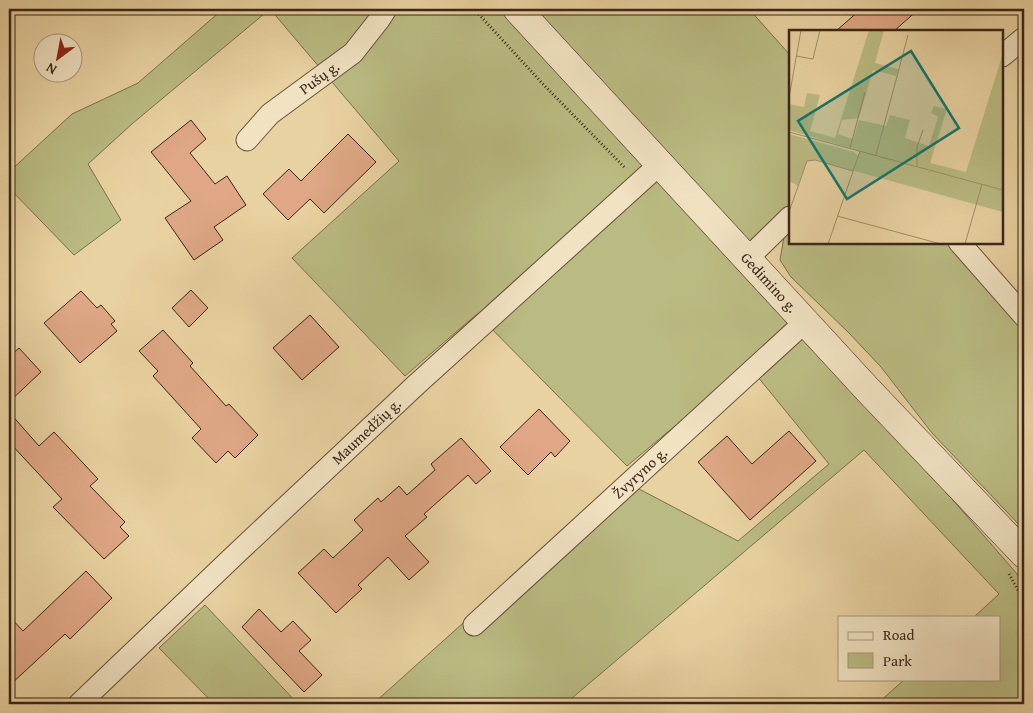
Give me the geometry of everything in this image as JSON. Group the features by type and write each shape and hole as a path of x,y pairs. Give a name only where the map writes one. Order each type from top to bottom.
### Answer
{"main road":[{"name":"Gedimino g.","path":"517,9 805,322 1024,554"}],"street":[{"name":"Pušų g.","path":"247,140 270,114 353,53 386,9"},
{"path":"1003,55 1024,38"},
{"name":"Maumedžių g.","path":"78,704 410,391 660,164"},
{"path":"747,259 789,218"},
{"path":"962,244 1024,316"},
{"name":"Žvyryno g.","path":"474,625 805,322"}],"green space":[{"path":"223,9 270,9 133,123 88,164 121,220 74,255 9,188 9,172 72,114 138,83"},
{"path":"270,9 500,9 805,322 952,499 1024,582 1024,704 877,704 904,680 1000,680 1000,616 975,616 999,594 864,450 565,704 373,704 622,480 738,541 829,464 748,365 627,466 477,314 405,376 292,258 399,161"},
{"path":"517,9 749,9 789,54 789,218 747,259"},
{"path":"789,226 789,244 960,244 1024,316 1024,530 932,433 881,367 791,277 780,260 784,237"},
{"path":"205,605 298,704 214,704 159,648"}],"building":[{"path":"861,9 919,9 895,30 837,30"},
{"path":"191,120 206,139 190,153 215,184 227,176 246,205 214,227 223,240 194,260 165,218 191,201 151,152"},
{"path":"348,134 376,162 324,213 310,199 288,220 263,194 289,169 301,181"},
{"path":"191,290 208,308 189,327 172,308"},
{"path":"81,291 97,308 101,305 115,321 111,324 117,331 80,363 44,323"},
{"path":"310,315 339,347 302,380 273,348"},
{"path":"163,330 193,363 190,366 226,406 229,404 258,435 235,458 228,451 216,463 192,438 201,429 153,376 158,371 139,351"},
{"path":"19,348 41,372 9,402 9,357"},
{"path":"539,409 570,441 555,457 551,452 528,475 500,447"},
{"path":"9,412 39,446 54,432 98,479 90,486 125,522 120,527 129,536 104,559 53,507 62,499 9,442"},
{"path":"789,431 816,461 750,520 698,462 727,436 752,464"},
{"path":"461,438 491,471 476,484 468,475 424,514 427,517 405,536 429,562 409,580 388,557 358,585 362,589 336,613 298,573 324,549 333,558 363,530 354,520 378,498 381,502 399,486 407,495 435,470 431,464"},
{"path":"86,571 112,598 70,639 65,634 9,686 9,616 23,631"},
{"path":"259,609 281,632 293,621 311,640 299,651 322,675 304,692 242,627"}]}
